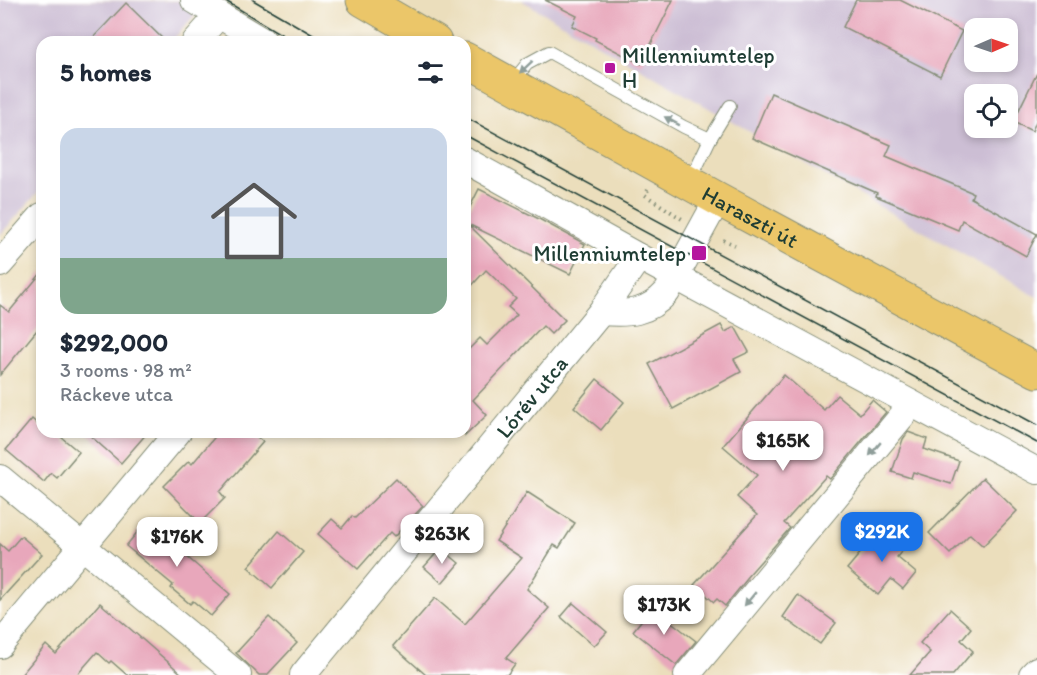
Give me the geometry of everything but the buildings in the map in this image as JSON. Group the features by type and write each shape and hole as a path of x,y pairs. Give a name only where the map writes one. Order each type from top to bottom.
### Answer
{"main road":[{"path":"363,0 425,36"},
{"name":"Haraszti út","path":"471,62 718,200 1037,371"}],"street":[{"path":"194,0 254,36"},
{"path":"200,36 219,15"},
{"path":"471,163 639,257 1037,471"},
{"path":"601,312 625,314 645,309 658,302 676,277 718,200"},
{"path":"0,264 36,223"},
{"name":"Lórév utca","path":"303,675 601,312 639,257"},
{"path":"687,675 912,404"},
{"path":"0,645 173,438"},
{"path":"0,478 238,675"},
{"path":"1032,675 1037,670"}],"lane":[{"path":"510,85 527,64 549,52 684,127 710,139"},
{"path":"689,183 710,139 730,106"}],"shaded area":[{"path":"0,0 207,1 176,36 36,36 36,195 0,235"},
{"path":"521,0 1037,0 1037,297"}],"tram line":[{"path":"224,0 284,36"},
{"path":"253,0 315,36"},
{"path":"471,120 1037,425"},
{"path":"471,138 1037,443"}],"place":[{"name":"Millenniumtelep H","path":"610,68"},
{"name":"Millenniumtelep","path":"699,253"}]}
